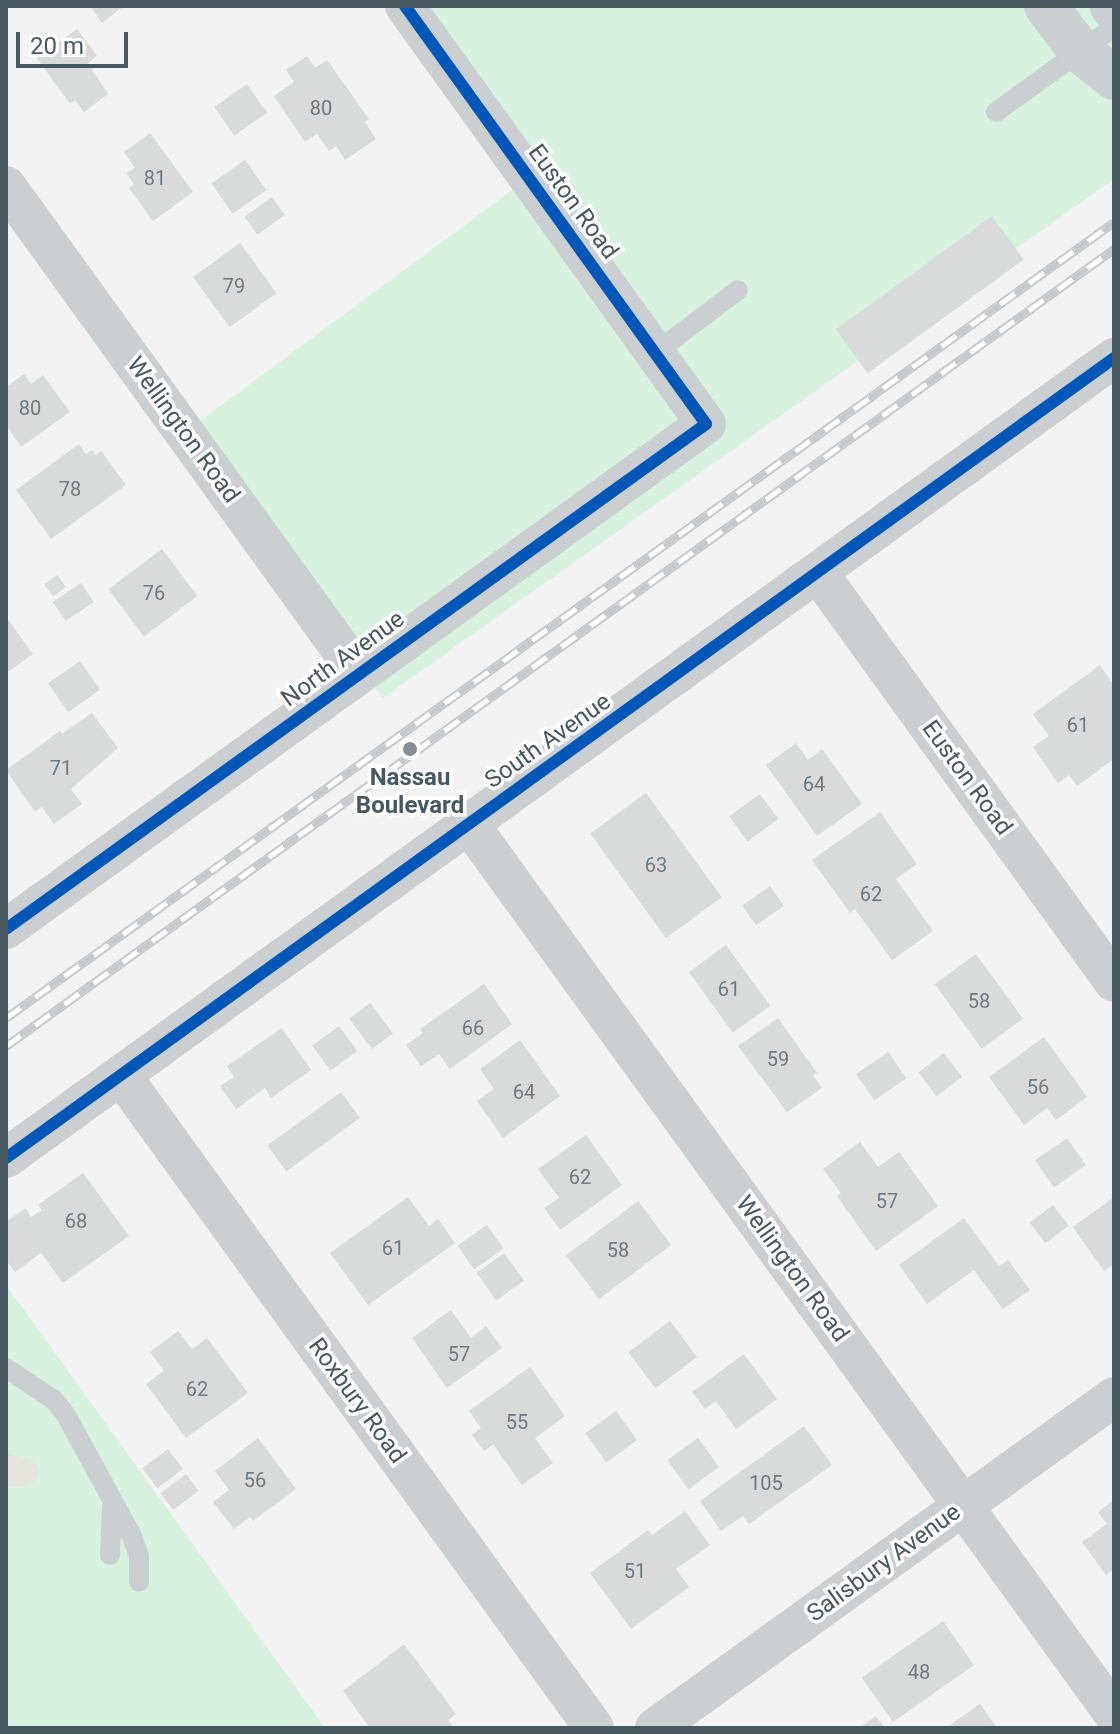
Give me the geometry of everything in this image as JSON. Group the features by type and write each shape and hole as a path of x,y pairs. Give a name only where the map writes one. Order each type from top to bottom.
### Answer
{"main road":[{"path":"1046,6 1097,39 1114,78"}],"street":[{"name":"Euston Road","path":"405,6 706,424"},
{"name":"Wellington Road","path":"6,186 359,674"},
{"name":"South Avenue","path":"6,1158 819,574 1114,358"},
{"name":"North Avenue","path":"8,924 706,424"},
{"name":"Euston Road","path":"819,574 1114,982"},
{"name":"Wellington Road","path":"469,824 1114,1714"},
{"name":"Roxbury Road","path":"121,1075 594,1728"},
{"name":"Salisbury Avenue","path":"655,1728 1114,1397"}],"lane":[{"path":"996,112 1097,39"},
{"path":"655,353 738,290"},
{"path":"6,1368 35,1385 60,1407 112,1499 139,1556 139,1582"},
{"path":"110,1555 114,1529 112,1499"}],"green space":[{"path":"413,6 1112,6 1114,179 383,698 189,429 534,174"},
{"path":"6,1285 325,1728 6,1728"}],"sand":[{"path":"6,1453 34,1461 39,1471 35,1481 26,1486 6,1487"}],"building":[{"path":"90,6 124,6 102,23"},
{"path":"77,29 97,56 88,63 108,94 84,112 75,100 70,104 37,58"},
{"path":"307,56 315,68 327,60 369,119 365,122 376,139 345,160 336,146 329,151 317,134 305,142 274,96 294,82 286,70"},
{"path":"247,84 267,113 234,136 214,107"},
{"path":"150,133 193,192 153,221 129,188 134,184 126,173 135,168 124,152"},
{"path":"245,160 266,190 233,214 211,184"},
{"path":"272,197 285,215 257,235 244,217"},
{"path":"992,216 1024,260 868,373 836,329"},
{"path":"240,243 276,293 230,327 193,277"},
{"path":"24,374 31,384 43,375 70,412 21,447 6,425 6,387"},
{"path":"79,444 86,454 92,450 96,455 101,451 126,485 51,539 16,490"},
{"path":"162,549 198,596 144,636 108,589"},
{"path":"57,575 66,587 53,597 44,585"},
{"path":"81,583 94,602 66,621 53,602"},
{"path":"6,617 33,654 6,673"},
{"path":"80,661 100,690 68,712 48,683"},
{"path":"1100,665 1114,686 1114,759 1077,786 1069,775 1058,783 1033,747 1049,736 1033,714"},
{"path":"92,713 118,748 71,789 82,804 54,824 42,807 35,812 6,770 60,731 62,734"},
{"path":"796,743 808,760 822,749 862,804 817,836 766,765"},
{"path":"646,793 722,897 666,938 590,834"},
{"path":"760,794 778,819 747,841 729,816"},
{"path":"880,812 917,864 896,879 933,931 892,960 855,909 850,913 812,860"},
{"path":"770,886 784,906 756,925 742,906"},
{"path":"726,945 770,1006 733,1033 689,972"},
{"path":"976,954 1023,1019 982,1049 935,984"},
{"path":"484,984 512,1024 450,1069 439,1054 421,1066 406,1045 423,1033 420,1029"},
{"path":"370,1003 393,1033 372,1049 349,1019"},
{"path":"778,1018 817,1073 813,1075 822,1088 787,1112 738,1046"},
{"path":"339,1026 357,1051 331,1070 312,1045"},
{"path":"282,1028 311,1070 271,1098 265,1088 236,1109 220,1086 234,1077 227,1066"},
{"path":"1044,1037 1087,1097 1056,1120 1047,1108 1024,1125 989,1077"},
{"path":"520,1040 560,1096 503,1138 477,1101 494,1089 480,1069"},
{"path":"888,1052 906,1078 874,1101 856,1074"},
{"path":"944,1053 962,1077 936,1096 918,1072"},
{"path":"341,1092 360,1118 286,1171 267,1145"},
{"path":"586,1135 622,1185 560,1230 544,1208 559,1198 538,1169"},
{"path":"1067,1138 1086,1165 1054,1187 1035,1160"},
{"path":"860,1142 878,1167 899,1152 938,1206 876,1251 837,1196 841,1193 823,1169"},
{"path":"83,1173 129,1236 63,1283 41,1253 15,1272 6,1260 6,1222 26,1208 31,1217 42,1210 38,1205"},
{"path":"408,1197 429,1226 438,1219 455,1243 368,1305 330,1253"},
{"path":"1114,1197 1114,1264 1104,1271 1073,1227"},
{"path":"638,1201 671,1245 599,1299 566,1255"},
{"path":"1053,1205 1069,1226 1045,1243 1030,1222"},
{"path":"964,1218 999,1266 1008,1260 1030,1290 1003,1309 974,1270 927,1304 899,1265"},
{"path":"487,1225 504,1249 474,1269 458,1246"},
{"path":"504,1253 524,1281 496,1300 476,1273"},
{"path":"451,1310 471,1338 486,1326 502,1348 447,1388 412,1338"},
{"path":"670,1321 697,1357 656,1388 628,1352"},
{"path":"178,1331 192,1349 207,1338 248,1393 186,1438 146,1384 164,1371 150,1352"},
{"path":"744,1354 777,1399 736,1429 716,1401 705,1409 692,1392"},
{"path":"530,1367 565,1416 535,1438 553,1463 522,1485 493,1444 484,1451 472,1435 481,1428 469,1411"},
{"path":"616,1411 637,1440 606,1462 585,1433"},
{"path":"804,1426 832,1465 749,1524 743,1516 721,1531 700,1501"},
{"path":"258,1438 296,1489 253,1521 250,1517 234,1529 213,1502 229,1490 215,1471"},
{"path":"698,1438 719,1467 688,1489 667,1460"},
{"path":"168,1449 183,1469 157,1488 142,1468"},
{"path":"186,1474 199,1491 173,1510 160,1493"},
{"path":"1114,1500 1114,1569 1106,1575 1082,1542 1107,1524 1098,1512"},
{"path":"685,1511 710,1545 676,1569 689,1587 631,1629 590,1573 648,1530 652,1535"},
{"path":"943,1621 974,1665 893,1722 862,1678"},
{"path":"404,1644 456,1714 448,1720 454,1728 370,1728 343,1691"},
{"path":"980,1704 997,1728 946,1728"},
{"path":"876,1716 885,1728 859,1728"}],"railway":[{"path":"6,1018 1114,222"},
{"path":"6,1046 1114,249"}],"cycle path":[{"path":"6,929 706,424 405,6"},
{"path":"6,1158 1114,358"}],"place":[{"name":"Nassau Boulevard","path":"410,749"}]}
